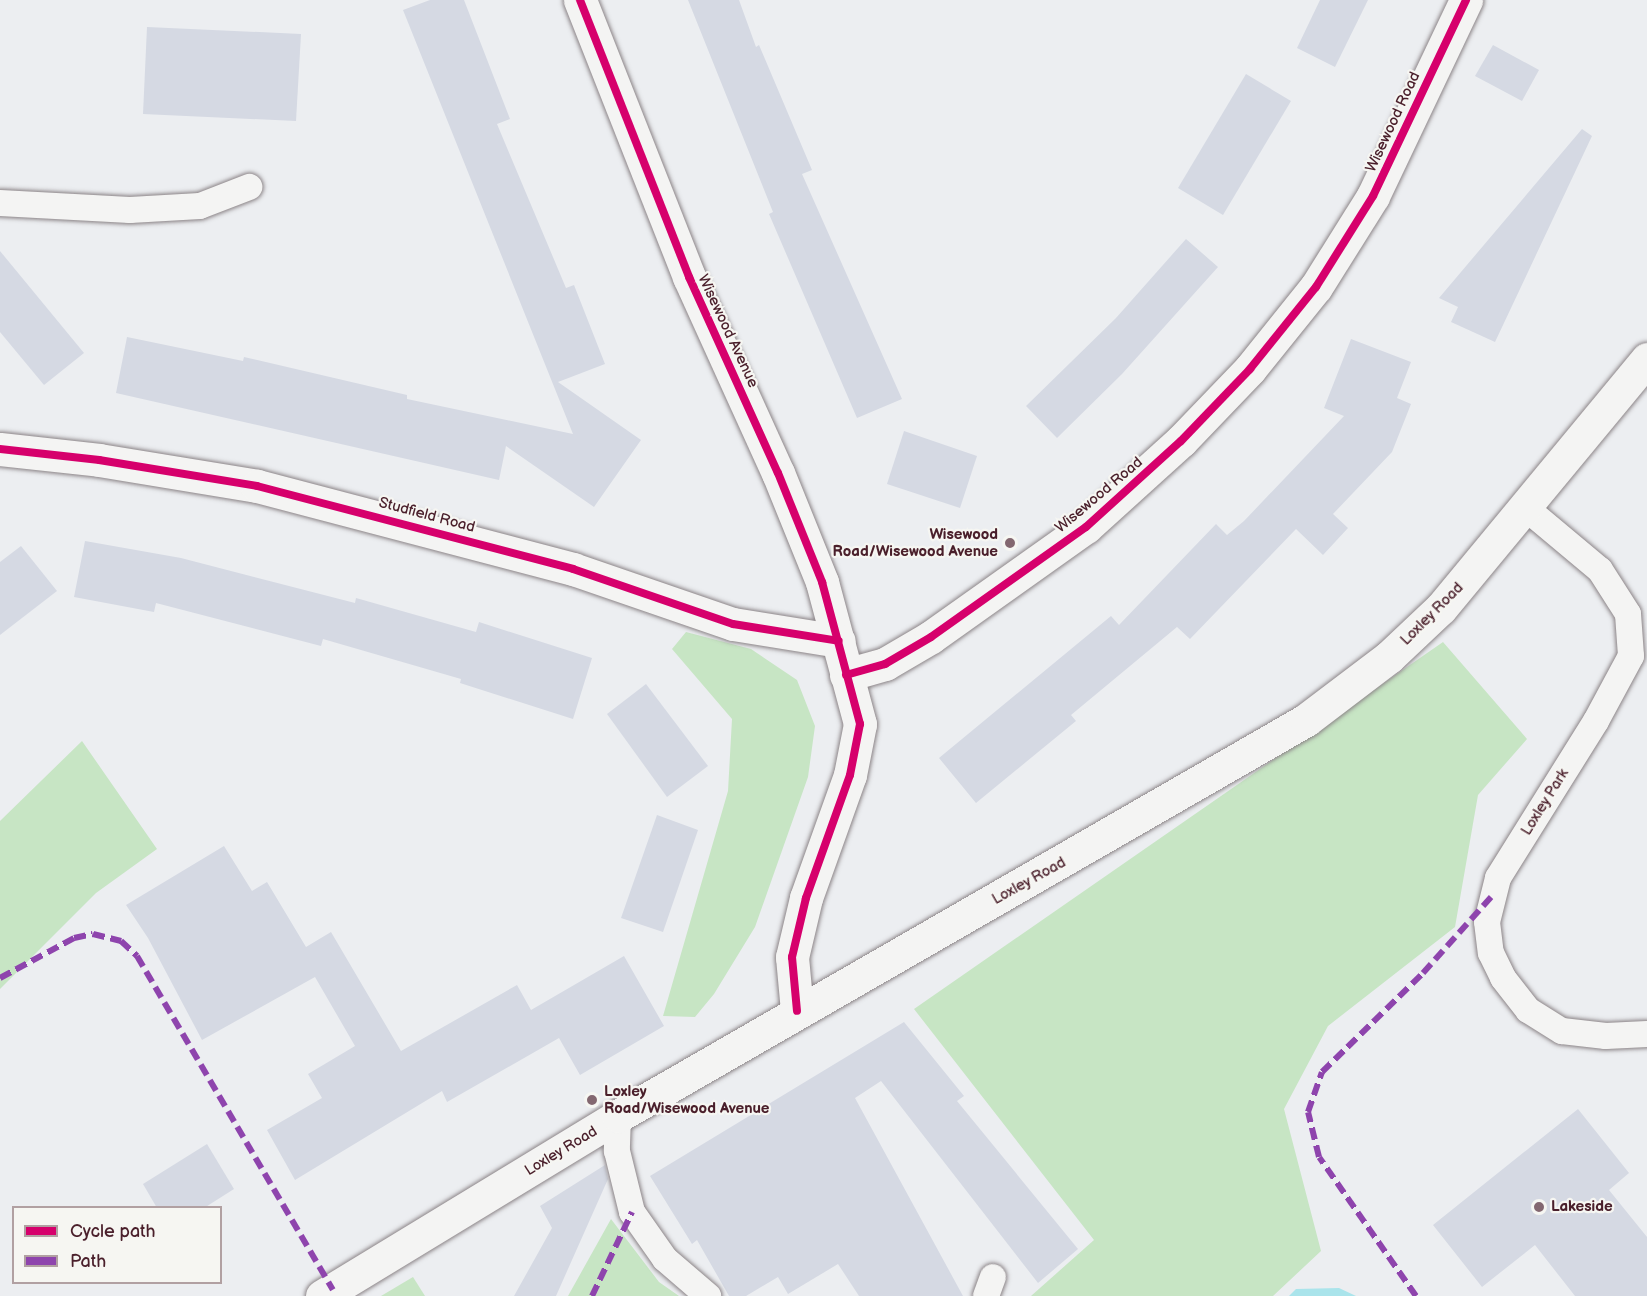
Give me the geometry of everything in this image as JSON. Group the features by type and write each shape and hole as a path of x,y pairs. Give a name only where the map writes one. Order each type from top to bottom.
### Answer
{"street":[{"name":"Wisewood Avenue","path":"580,0 688,277 800,527 822,582 846,675"},
{"name":"Wisewood Road","path":"846,675 885,664 931,637 1086,527 1181,441 1250,369 1316,287 1373,196 1466,0"},
{"name":"Loxley Road","path":"322,1296 618,1116 797,1011 1306,720 1389,657 1441,608 1527,509 1647,359"},
{"name":"Studfield Road","path":"0,448 99,460 257,486 573,569 734,624 839,641"},
{"path":"797,1011 792,957 806,898 850,775 860,724 846,675"}],"lane":[{"path":"0,203 130,210 200,206 249,187"},
{"name":"Loxley Park","path":"1527,509 1600,570 1628,614 1631,656 1596,721 1498,878 1487,922 1491,953 1503,978 1528,1010 1562,1031 1606,1036 1647,1034"},
{"path":"618,1116 617,1151 632,1212 665,1259 708,1296"}],"green space":[{"path":"686,632 751,649 797,680 815,726 808,777 755,927 714,994 695,1017 663,1016 728,791 732,719 672,649"},
{"path":"1443,642 1527,739 1478,795 1455,927 1328,1026 1284,1109 1321,1251 1273,1296 1031,1296 1094,1240 914,1009"},
{"path":"82,741 157,849 96,893 0,989 0,821"},
{"path":"611,1219 659,1282 679,1296 568,1296"},
{"path":"413,1277 425,1296 381,1296"}],"water":[{"path":"1339,1288 1356,1296 1289,1296 1296,1289"}],"building":[{"path":"430,0 464,0 510,119 497,124 566,288 574,285 605,364 558,382 641,440 594,507 506,446 499,480 116,393 127,337 243,361 244,357 407,395 407,399 573,434 403,10"},
{"path":"688,0 739,0 756,47 759,45 812,170 802,174 902,399 857,418 769,214 773,212"},
{"path":"1320,0 1368,0 1335,67 1297,48"},
{"path":"147,27 301,34 296,121 143,114"},
{"path":"1493,45 1539,70 1522,101 1475,76"},
{"path":"1246,74 1291,101 1223,215 1178,188"},
{"path":"1582,129 1592,136 1495,342 1451,322 1458,307 1439,298"},
{"path":"1186,239 1218,267 1122,374 1057,438 1026,406 1116,318"},
{"path":"0,251 84,353 44,385 0,332"},
{"path":"1351,339 1411,362 1397,398 1411,404 1392,452 1333,514 1348,528 1323,555 1296,529 1190,639 1177,627 1071,715 1076,721 976,803 939,758 1111,616 1119,625 1216,524 1227,535 1244,521 1344,416 1324,408"},
{"path":"904,431 977,456 960,508 887,484"},
{"path":"85,541 181,558 355,603 356,598 476,632 479,622 592,658 573,719 460,683 461,679 323,639 321,646 156,603 154,612 74,597"},
{"path":"21,546 57,591 0,635 0,562"},
{"path":"646,684 708,766 667,797 607,714"},
{"path":"657,815 698,830 663,932 621,918"},
{"path":"224,846 252,891 267,882 306,947 331,932 401,1051 517,985 531,1010 624,956 664,1026 580,1075 559,1038 447,1102 442,1091 295,1180 267,1130 322,1098 308,1074 355,1046 315,977 202,1040 148,938 126,905"},
{"path":"904,1022 964,1096 957,1101 1078,1249 1038,1283 881,1081 855,1098 963,1296 859,1296 838,1264 788,1294 778,1277 746,1296 729,1296 697,1240 692,1244 650,1176"},
{"name":"Lakeside","path":"1578,1109 1629,1173 1609,1190 1647,1237 1647,1296 1575,1296 1535,1245 1482,1287 1433,1225"},
{"path":"207,1144 234,1189 207,1206 156,1206 143,1184"},
{"path":"605,1165 608,1179 556,1296 514,1296 552,1228 540,1206"}],"marked path":[{"path":"1416,1296 1319,1157 1308,1112 1322,1072 1423,973 1493,895"},
{"path":"0,978 74,938 93,934 121,941 137,956 333,1290"},
{"path":"592,1296 632,1212"}],"cycle path":[{"path":"580,0 689,277 778,473 822,582 860,724 850,775 806,898 792,957 797,1011"},
{"path":"846,675 885,664 931,637 1086,527 1181,441 1250,369 1316,287 1373,196 1466,0"},
{"path":"0,449 99,460 257,486 573,569 733,624 839,641"}],"place":[{"name":"Wisewood Road/Wisewood Avenue","path":"1010,543"},
{"name":"Loxley Road/Wisewood Avenue","path":"592,1100"},
{"name":"Lakeside","path":"1539,1207"}]}
